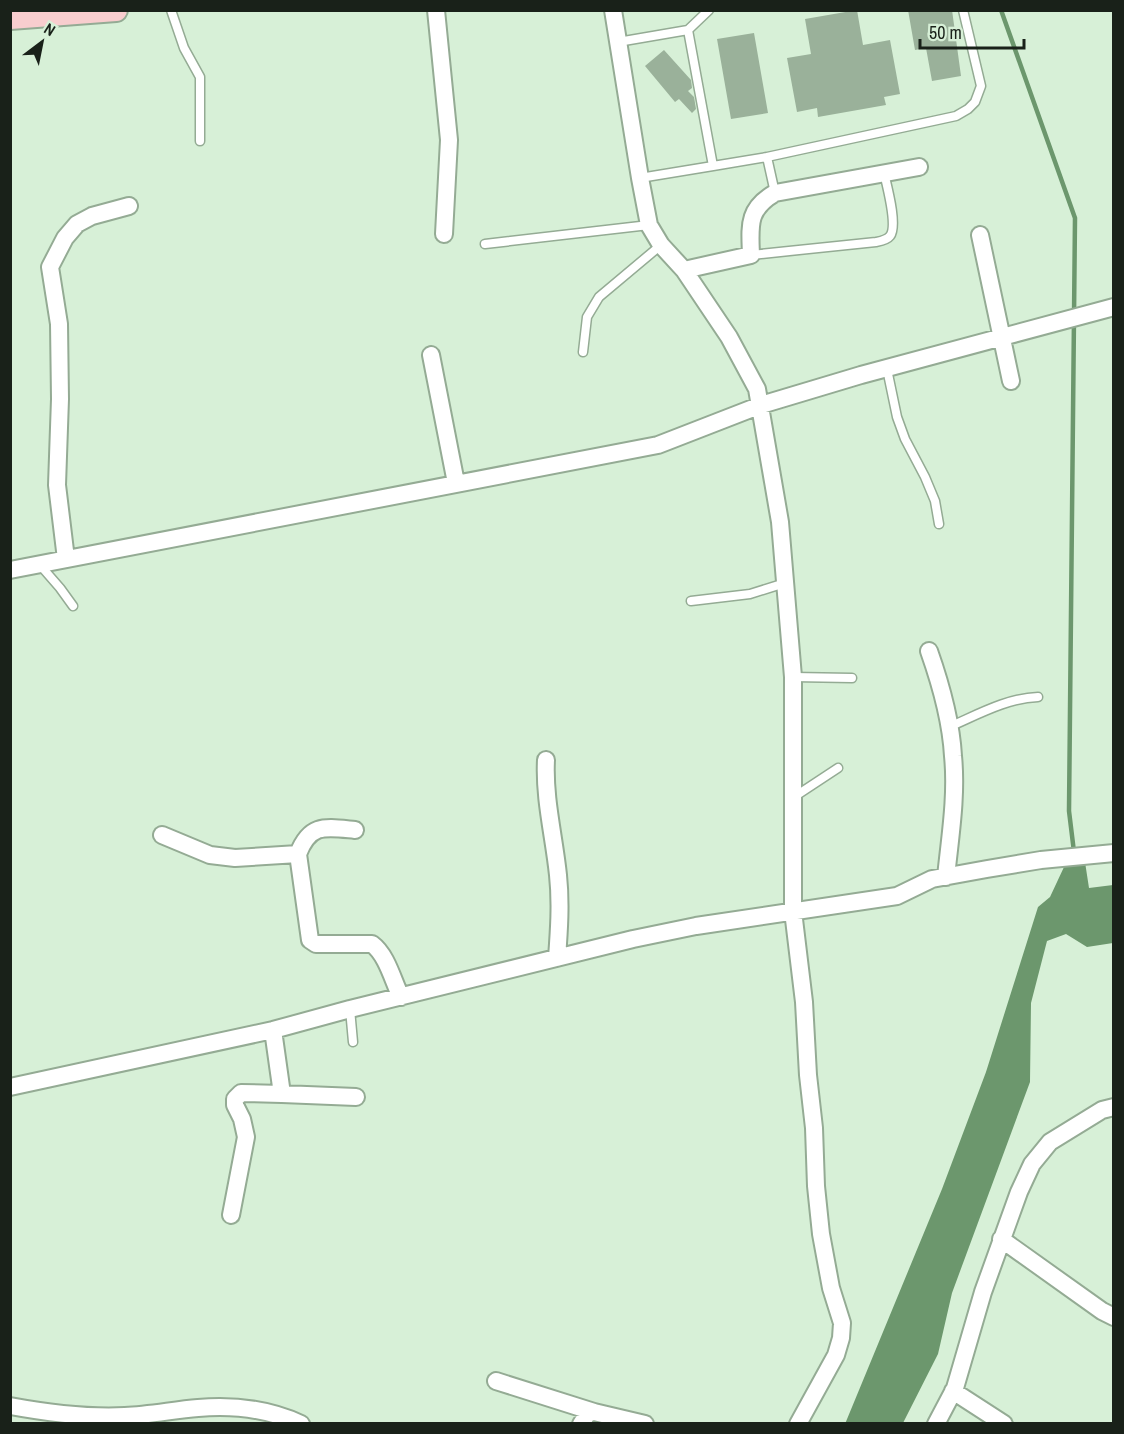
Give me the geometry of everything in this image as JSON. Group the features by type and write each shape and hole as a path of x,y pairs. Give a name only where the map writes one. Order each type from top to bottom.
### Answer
{"street":[{"path":"10,18 116,10"},
{"path":"436,10 449,140 444,234"},
{"path":"613,10 649,225 661,245 684,270 750,372 761,405 780,522 794,676 793,911 804,1002 821,1234 831,1288 842,1323 836,1355 803,1422"},
{"path":"684,270 751,255 754,213 761,201 775,193 919,166"},
{"path":"66,559 57,485 60,399 59,324 50,267 65,238 77,224 92,216 129,206"},
{"path":"980,235 1011,381"},
{"path":"10,570 658,445 761,405 1106,309"},
{"path":"431,355 456,483"},
{"path":"929,651 943,694 954,757 952,815 946,877"},
{"path":"546,760 545,787 559,879 557,958"},
{"path":"355,830 326,827 312,831 303,841 298,854 310,940 316,944 372,944 377,948 401,997"},
{"path":"162,835 210,855 235,858 298,854"},
{"path":"10,1087 273,1030 557,958 696,926 897,896 932,879 1041,860 1113,853"},
{"path":"273,1030 282,1094"},
{"path":"231,1215 246,1137 242,1119 235,1105 235,1099 240,1093 356,1097"},
{"path":"936,1424 953,1391 966,1355 983,1292 1019,1192 1032,1164 1050,1142 1102,1110 1113,1107"},
{"path":"1002,1239 1113,1317"},
{"path":"496,1381 594,1412 645,1424"},
{"path":"953,1391 1004,1424"},
{"path":"10,1406 75,1415 125,1416 201,1407 257,1409 281,1414 301,1424"},
{"path":"581,1424 588,1413 594,1412"}],"lane":[{"path":"171,10 184,48 200,77 200,141"},
{"path":"618,42 688,30 709,10"},
{"path":"640,178 767,157 956,116 975,102 981,86 963,10"},
{"path":"688,30 713,166"},
{"path":"767,157 775,193"},
{"path":"751,255 887,239 891,235 893,223 884,173"},
{"path":"485,244 649,225"},
{"path":"583,352 587,317 599,297 661,245"},
{"path":"887,369 897,417 931,493 939,524"},
{"path":"40,565 73,606"},
{"path":"691,601 750,594 785,583"},
{"path":"794,676 852,678"},
{"path":"949,727 1010,702 1026,697 1038,697"},
{"path":"793,797 838,768"},
{"path":"350,1009 353,1042"}],"shaded area":[{"path":"1085,862 1089,888 1113,885 1113,943 1087,947 1066,934 1047,941 1031,1003 1030,1082 952,1293 938,1354 903,1423 845,1424 942,1189 986,1072 1038,907 1050,897 1064,867"}],"building":[{"path":"857,10 863,45 890,40 900,94 884,97 886,105 818,117 817,108 797,112 787,58 811,54 805,19"},
{"path":"908,10 952,10 961,76 932,81 926,48 915,50"},
{"path":"754,33 768,113 731,119 717,39"},
{"path":"664,50 691,80 692,88 688,91 694,97 696,109 692,113 679,99 675,102 645,66"}],"waterway":[{"path":"1001,10 1075,218 1069,811 1074,852"}]}
